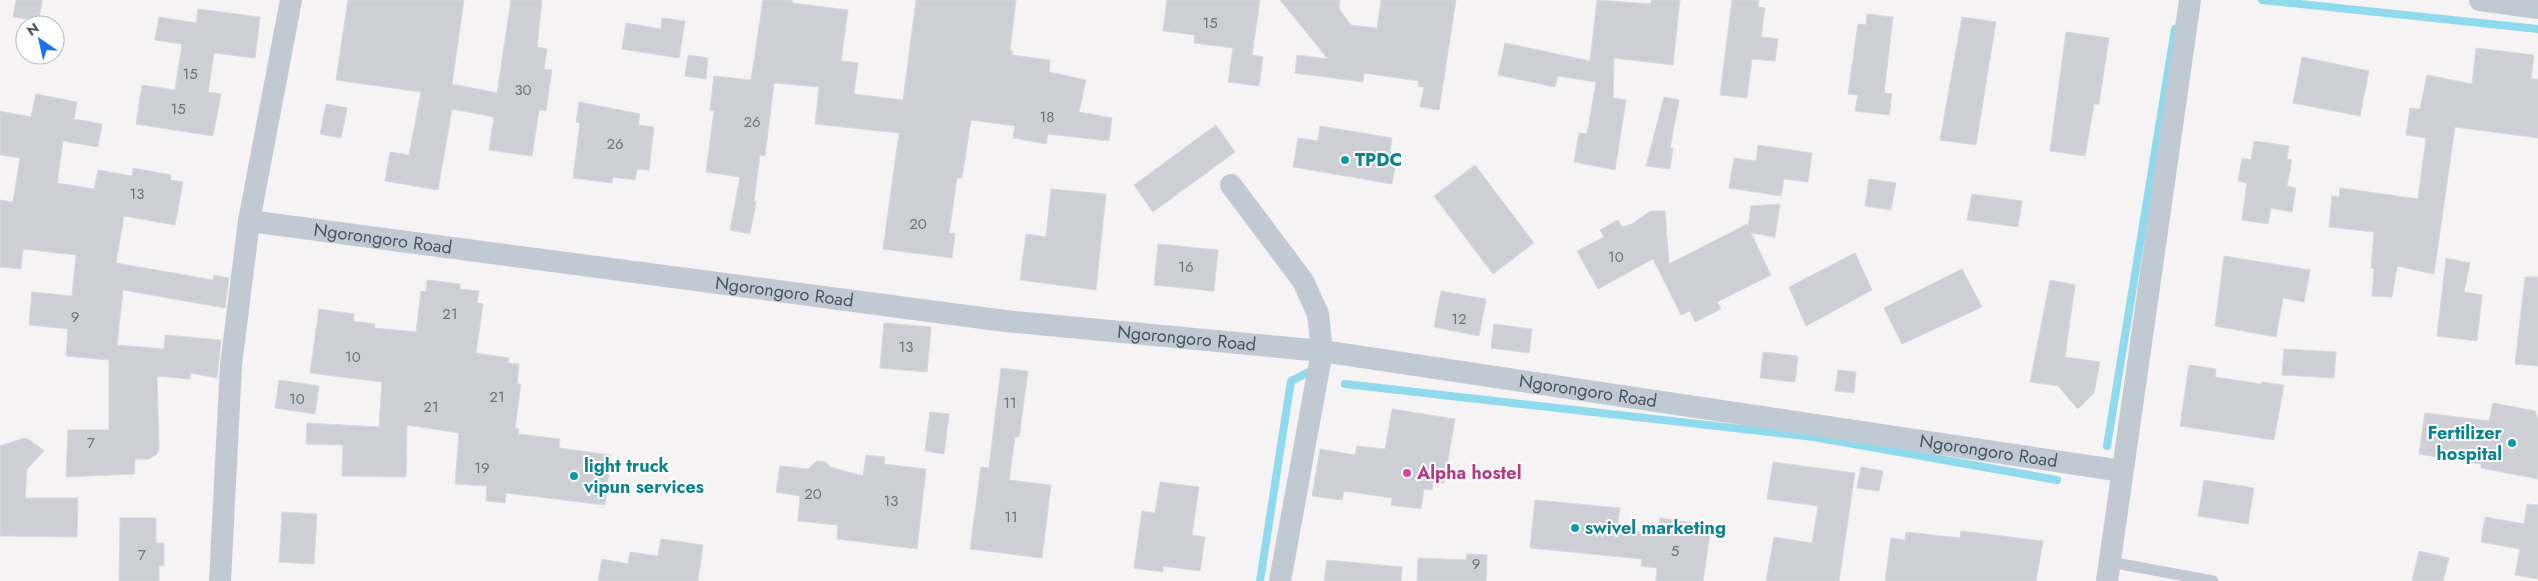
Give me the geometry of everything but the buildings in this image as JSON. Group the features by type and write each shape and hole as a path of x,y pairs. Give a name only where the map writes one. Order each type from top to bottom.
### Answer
{"street":[{"path":"220,581 231,365 249,221 291,0"},
{"path":"2108,572 2190,0"},
{"path":"2480,0 2538,8"},
{"path":"1231,184 1303,281 1318,314 1322,351 1280,581"},
{"name":"Ngorongoro Road","path":"249,221 1005,321 1322,351 2122,471"}],"lane":[{"path":"2108,572 2214,581"}],"waterway":[{"path":"2262,0 2538,29"},
{"path":"2107,446 2175,29"},
{"path":"1260,581 1291,381 1311,371"},
{"path":"1345,384 1814,437 2057,480"}],"place":[{"name":"TPDC","path":"1345,160"},
{"name":"Fertilizer hospital","path":"2512,443"},
{"name":"Alpha hostel","path":"1407,473"},
{"name":"light truck vipun services","path":"574,476"},
{"name":"swivel marketing","path":"1575,528"}]}
